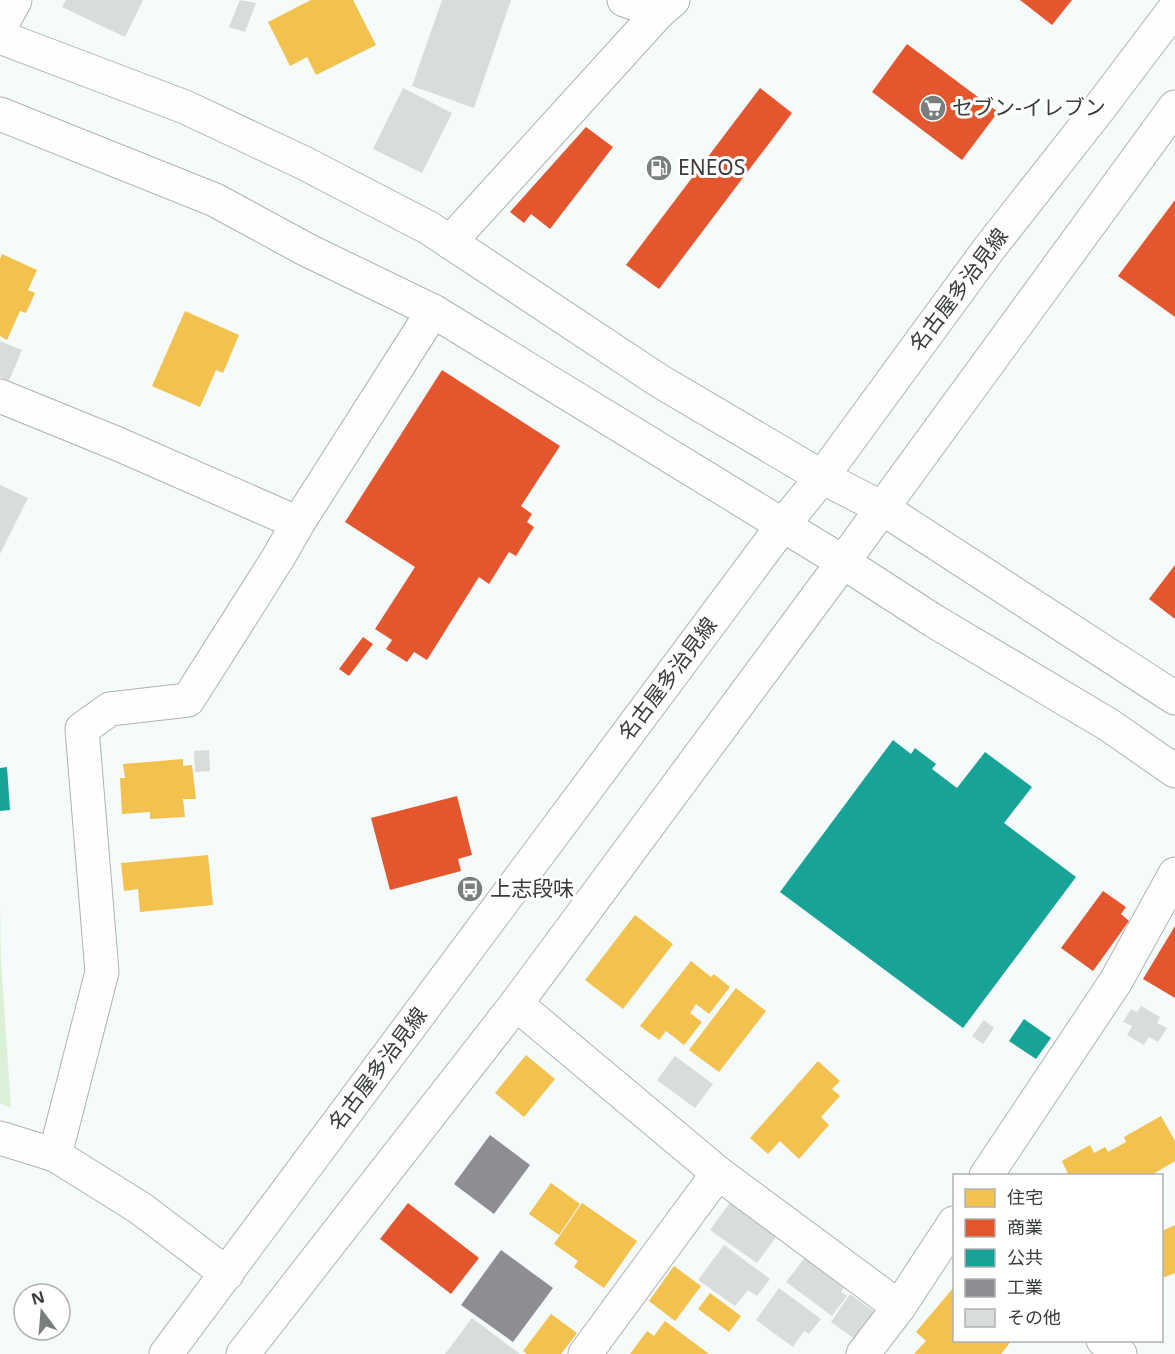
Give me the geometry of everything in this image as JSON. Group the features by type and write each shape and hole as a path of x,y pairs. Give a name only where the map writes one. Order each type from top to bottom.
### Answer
{"street":[{"path":"0,28 15,0"},
{"path":"624,0 666,6"},
{"path":"450,242 666,6"},
{"name":"名古屋多治見線","path":"166,1354 783,525 822,477 988,250 1175,8"},
{"path":"0,38 185,107 304,164 429,228 658,380 822,477 882,508 1175,698"},
{"path":"243,1354 516,1004 843,562 1175,107"},
{"path":"0,114 215,200 308,250 433,311 843,562 934,621 1109,725 1175,771"},
{"path":"55,1155 102,972 82,729 110,709 188,700 278,558 297,523 433,311"},
{"path":"0,396 118,444 297,523"},
{"path":"987,1174 1116,981 1175,874"},
{"path":"516,1004 718,1173 899,1307"},
{"path":"0,1138 55,1155 141,1208 227,1274"},
{"path":"585,1354 718,1173"},
{"path":"863,1354 899,1307 953,1225"},
{"path":"1104,1342 1120,1354"}],"green space":[{"path":"0,903 1,961 11,1108 0,1103"}],"building: 住宅":[{"path":"311,0 353,0 376,45 316,75 307,57 290,66 268,22"},
{"path":"2,254 37,270 28,290 35,293 26,313 20,311 7,340 0,336 0,259"},
{"path":"185,311 239,335 223,373 216,370 200,407 152,386"},
{"path":"183,759 183,766 192,765 196,799 183,799 185,817 150,819 150,812 122,814 120,778 125,778 123,764"},
{"path":"208,855 213,905 140,912 138,889 124,891 121,863"},
{"path":"635,915 673,944 623,1009 585,980"},
{"path":"691,961 711,977 714,974 730,987 709,1014 696,1004 690,1013 702,1022 684,1045 666,1031 659,1040 640,1026"},
{"path":"736,988 766,1011 719,1072 689,1050"},
{"path":"526,1055 555,1079 524,1117 495,1093"},
{"path":"818,1061 840,1081 832,1089 840,1096 821,1117 829,1125 799,1159 780,1141 768,1154 750,1138"},
{"path":"1161,1116 1175,1141 1175,1161 1153,1174 1068,1174 1062,1161 1090,1145 1094,1153 1105,1147 1108,1152 1126,1142 1124,1137"},
{"path":"551,1183 580,1204 559,1235 529,1214"},
{"path":"582,1203 637,1241 604,1288 574,1267 578,1261 554,1244"},
{"path":"1175,1225 1175,1273 1163,1278 1163,1231"},
{"path":"674,1266 701,1286 675,1321 649,1301"},
{"path":"953,1288 953,1342 1010,1342 1001,1354 914,1354 926,1341 916,1332"},
{"path":"710,1293 741,1316 729,1332 698,1309"},
{"path":"551,1314 577,1333 561,1354 527,1354 523,1351"},
{"path":"665,1321 709,1354 630,1354 647,1331 654,1336"}],"building: 商業":[{"path":"1020,0 1072,0 1052,25"},
{"path":"907,44 998,112 962,160 872,92"},
{"path":"760,88 792,113 659,289 626,265"},
{"path":"586,127 613,147 550,229 531,214 524,223 510,212"},
{"path":"1175,200 1175,317 1118,276"},
{"path":"442,370 560,446 521,506 532,514 527,522 534,527 516,556 509,552 489,584 479,577 427,660 414,652 407,662 386,649 392,640 375,629 415,567 345,522"},
{"path":"1175,565 1175,619 1149,599"},
{"path":"363,637 373,644 349,676 339,669"},
{"path":"457,796 472,855 458,859 461,871 390,890 371,818"},
{"path":"1103,891 1126,907 1121,914 1129,921 1093,971 1061,948"},
{"path":"1175,926 1175,998 1143,979"},
{"path":"408,1203 479,1258 451,1294 380,1239"}],"building: 公共":[{"path":"893,740 911,754 915,748 936,764 932,769 957,788 985,752 1032,787 1004,823 1076,877 963,1028 780,892"},
{"path":"7,767 10,810 0,811 0,768"},
{"path":"1024,1019 1051,1038 1036,1059 1009,1041"}],"building: 工業":[{"path":"490,1135 530,1165 494,1214 454,1184"},
{"path":"501,1250 553,1288 513,1342 461,1305"}],"building: その他":[{"path":"66,0 143,0 125,37 62,7"},
{"path":"240,0 256,3 245,32 229,27"},
{"path":"442,0 511,0 474,108 412,86"},
{"path":"403,88 452,113 422,173 373,149"},
{"path":"0,341 22,350 9,381 0,377"},
{"path":"0,485 28,498 0,554"},
{"path":"209,750 210,771 195,772 194,751"},
{"path":"1141,1006 1160,1017 1157,1023 1167,1028 1158,1042 1149,1037 1144,1045 1127,1035 1132,1026 1123,1022 1131,1009 1137,1012"},
{"path":"984,1020 994,1028 983,1044 972,1036"},
{"path":"675,1056 713,1084 695,1108 657,1080"},
{"path":"737,1193 784,1226 757,1263 710,1230"},
{"path":"724,1245 770,1279 757,1296 748,1290 735,1306 698,1280"},
{"path":"810,1251 849,1281 841,1292 847,1296 832,1316 786,1282"},
{"path":"779,1288 821,1319 809,1334 804,1331 793,1347 756,1320"},
{"path":"850,1294 879,1315 859,1342 831,1322"},
{"path":"472,1318 520,1354 445,1354"}],"place":[{"name":"セブン-イレブン","path":"933,108"},
{"name":"ENEOS","path":"659,168"},
{"name":"上志段味","path":"470,889"}]}
